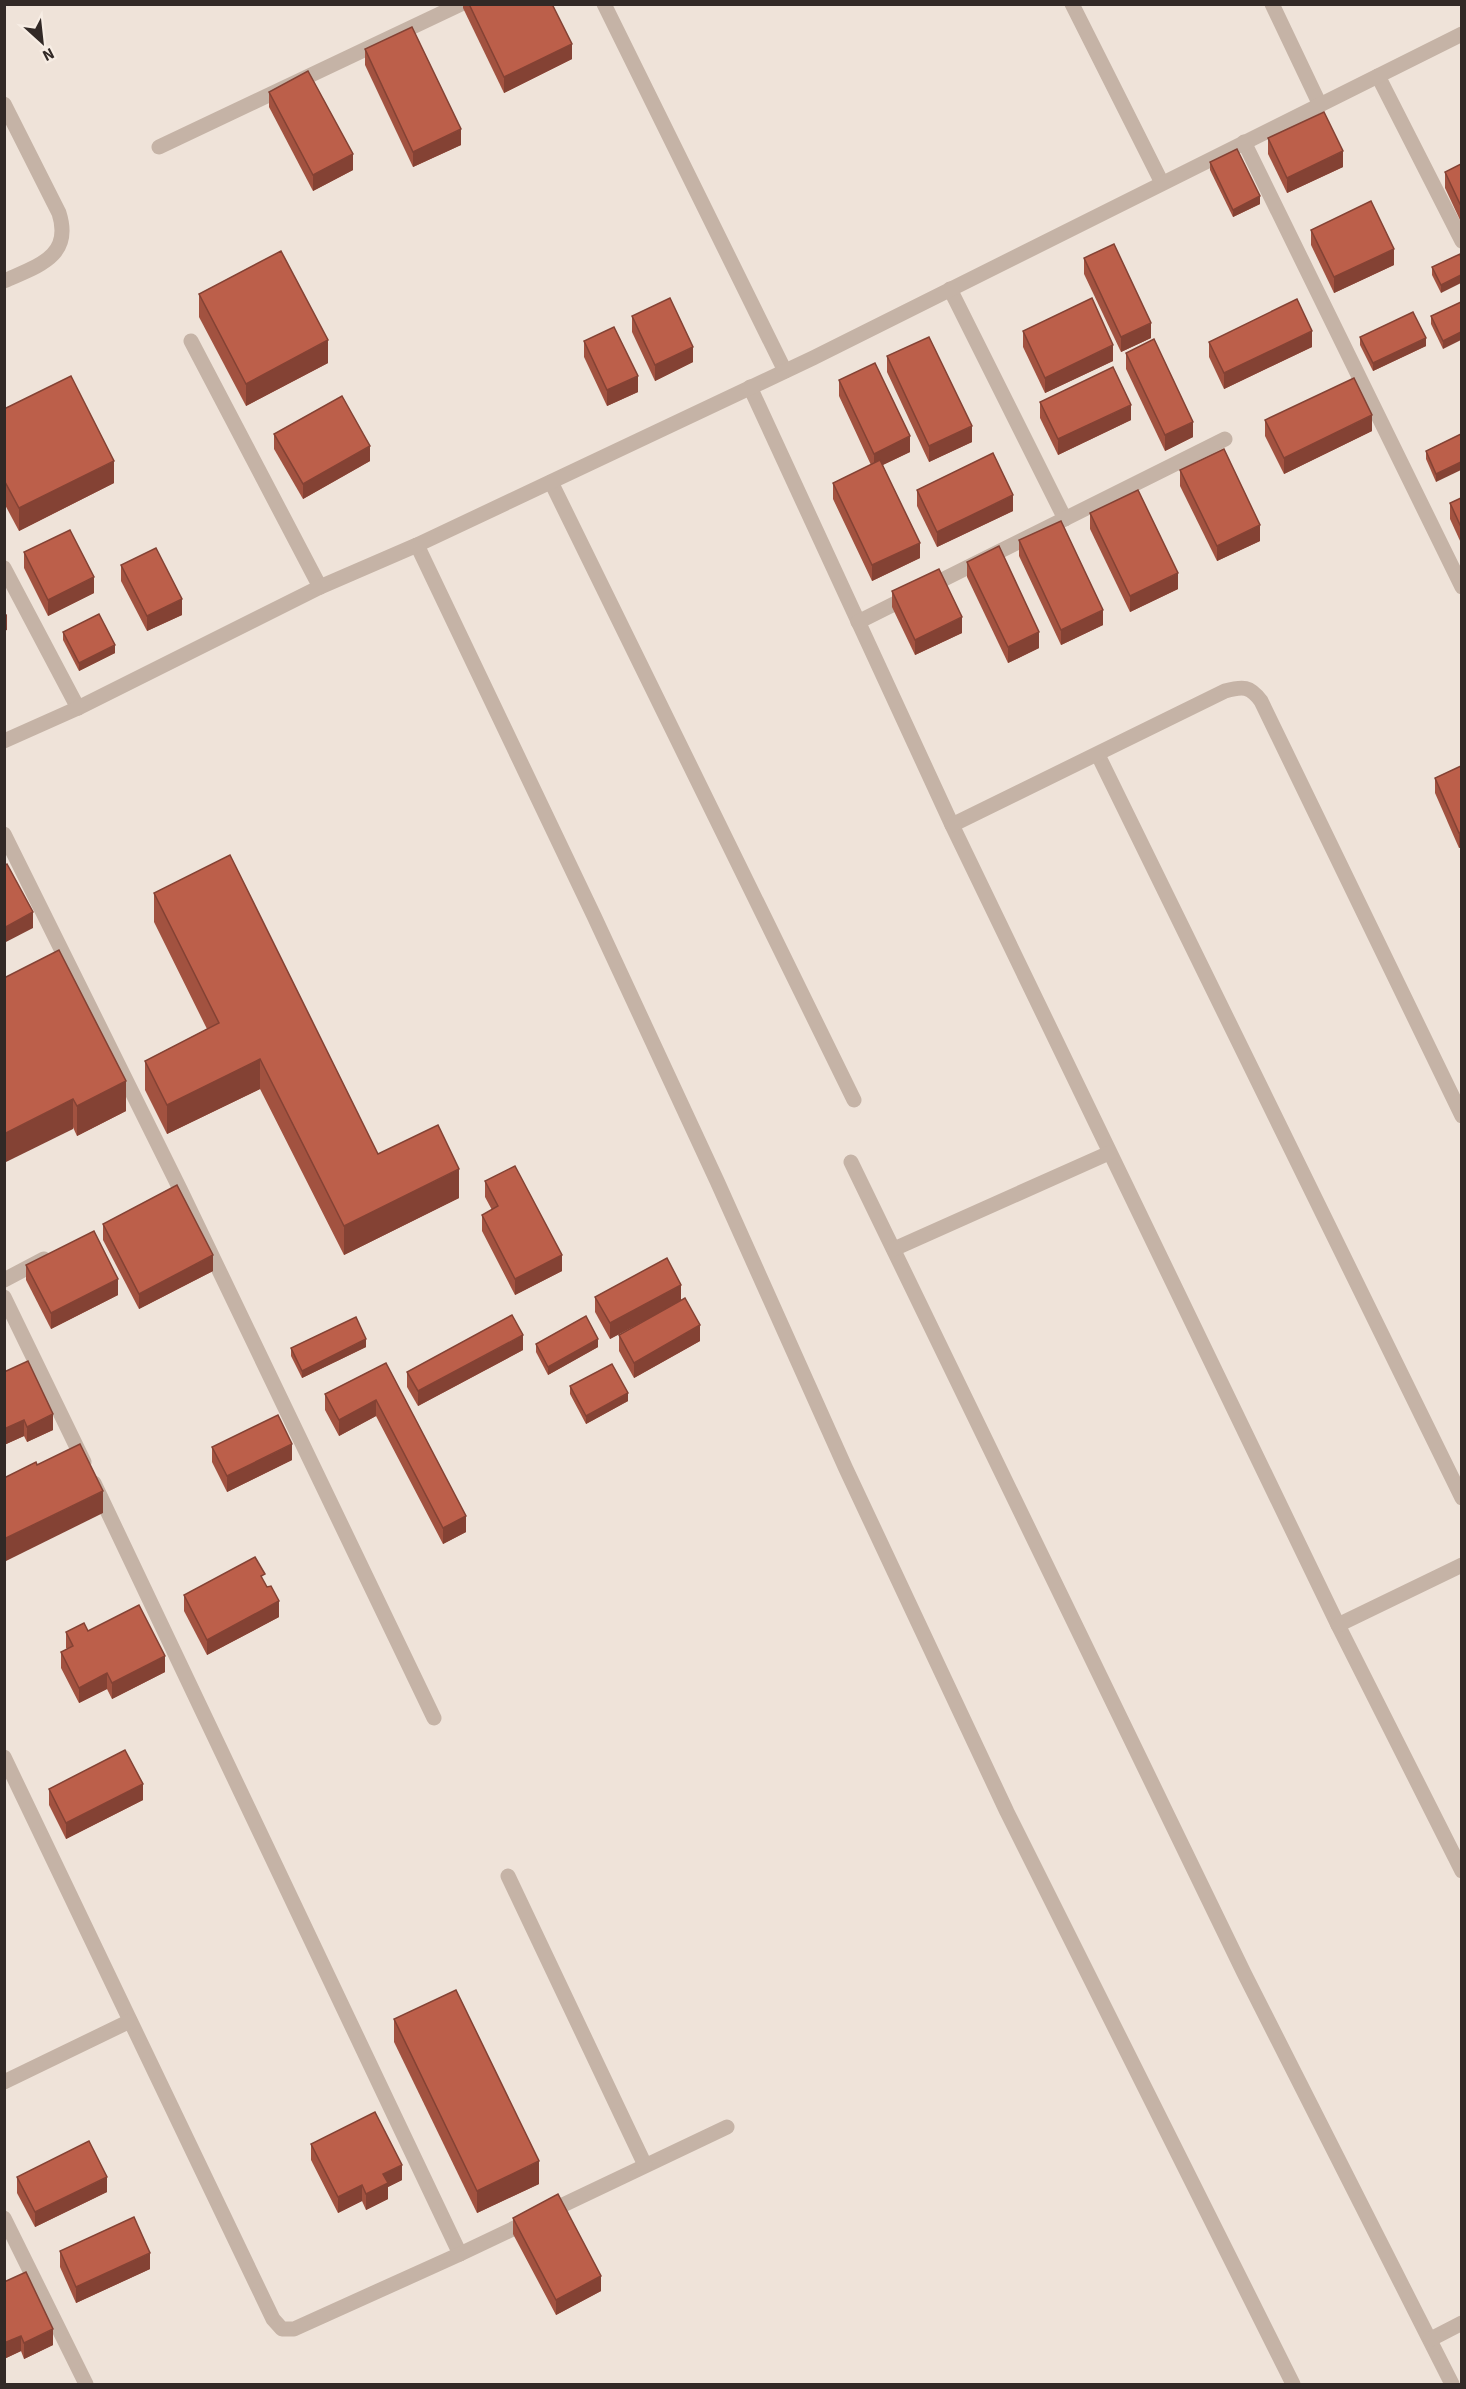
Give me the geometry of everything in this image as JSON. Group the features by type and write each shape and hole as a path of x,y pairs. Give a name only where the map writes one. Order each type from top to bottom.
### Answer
{"street":[{"path":"159,147 461,4"},
{"path":"604,4 785,371"},
{"path":"1072,4 1162,183"},
{"path":"1272,4 1320,105"},
{"path":"4,741 78,708 320,587 417,545 785,371 1461,34"},
{"path":"1378,76 1461,241"},
{"path":"4,104 59,213 64,229 59,247 47,261 4,281"},
{"path":"1244,142 1461,587"},
{"path":"950,289 1065,519"},
{"path":"191,342 320,587"},
{"path":"750,387 951,825 1338,1624 1461,1870"},
{"path":"858,622 1225,439"},
{"path":"551,482 854,1101"},
{"path":"417,545 638,1011 846,1469 1007,1812 1293,2385"},
{"path":"4,568 78,708"},
{"path":"951,825 1225,691 1240,687 1252,689 1262,701 1461,1116"},
{"path":"1098,755 1461,1498"},
{"path":"4,834 175,1191 434,1718"},
{"path":"894,1250 1109,1153"},
{"path":"852,1162 1244,1973 1431,2339 1452,2385"},
{"path":"4,1280 56,1253"},
{"path":"4,1297 460,2254"},
{"path":"1338,1624 1461,1565"},
{"path":"4,1757 273,2319 282,2329 294,2329 460,2254 727,2127"},
{"path":"508,1876 645,2166"},
{"path":"4,2082 130,2021"},
{"path":"4,2218 86,2385"},
{"path":"1431,2339 1461,2323"}],"building":[{"path":"469,4 552,4 572,44 504,77"},
{"path":"412,27 461,129 413,152 365,49"},
{"path":"308,71 353,154 313,175 269,92"},
{"path":"1324,112 1343,151 1287,178 1268,138"},
{"path":"1237,149 1260,196 1233,210 1210,162"},
{"path":"1461,164 1461,203 1460,204 1445,172"},
{"path":"1371,201 1394,249 1334,277 1311,230"},
{"path":"1114,244 1151,323 1121,337 1084,258"},
{"path":"281,251 328,340 246,384 199,294"},
{"path":"1460,254 1461,275 1441,285 1432,267"},
{"path":"670,298 693,347 655,365 632,316"},
{"path":"1092,298 1113,345 1045,378 1023,331"},
{"path":"1297,299 1312,331 1224,373 1209,342"},
{"path":"1461,302 1461,332 1443,341 1431,316"},
{"path":"1413,312 1426,338 1373,363 1360,337"},
{"path":"614,327 638,376 607,390 584,341"},
{"path":"929,337 972,426 929,446 887,356"},
{"path":"1154,339 1193,422 1165,435 1126,353"},
{"path":"875,363 910,436 874,454 839,380"},
{"path":"1113,367 1131,405 1058,439 1040,402"},
{"path":"71,376 114,461 19,508 4,480 4,409"},
{"path":"1354,378 1372,415 1284,458 1265,420"},
{"path":"342,396 370,446 303,484 274,434"},
{"path":"1461,434 1461,462 1436,474 1426,451"},
{"path":"1224,449 1260,525 1217,546 1180,470"},
{"path":"993,453 1013,495 937,532 917,490"},
{"path":"880,460 920,543 872,565 833,483"},
{"path":"1138,490 1178,573 1130,596 1090,513"},
{"path":"1461,498 1461,527 1450,503"},
{"path":"1061,521 1103,610 1061,630 1019,540"},
{"path":"70,530 94,577 48,600 24,552"},
{"path":"999,546 1039,632 1008,647 967,562"},
{"path":"156,548 182,599 147,616 121,565"},
{"path":"939,569 962,617 915,640 892,591"},
{"path":"99,614 115,645 79,663 63,632"},
{"path":"1461,766 1461,832 1459,833 1435,778"},
{"path":"230,855 378,1154 438,1125 459,1169 344,1226 260,1059 167,1105 145,1061 219,1023 154,893"},
{"path":"7,864 33,912 4,928 4,866"},
{"path":"59,950 126,1081 77,1106 73,1099 4,1134 4,978"},
{"path":"515,1166 562,1255 515,1279 482,1215 498,1206 485,1181"},
{"path":"177,1185 213,1255 139,1294 103,1224"},
{"path":"94,1231 118,1279 51,1313 26,1265"},
{"path":"667,1258 681,1285 610,1323 595,1297"},
{"path":"685,1298 700,1325 634,1363 619,1335"},
{"path":"512,1315 523,1335 418,1391 407,1372"},
{"path":"586,1316 598,1339 548,1367 536,1344"},
{"path":"356,1317 366,1339 302,1371 291,1348"},
{"path":"28,1361 53,1414 27,1427 24,1420 4,1429 4,1372"},
{"path":"386,1363 466,1516 443,1528 376,1400 339,1420 325,1394"},
{"path":"612,1364 628,1393 586,1416 570,1386"},
{"path":"278,1415 292,1444 227,1476 212,1447"},
{"path":"80,1444 103,1491 4,1539 4,1478"},
{"path":"255,1557 265,1574 261,1576 267,1587 271,1586 279,1601 207,1640 184,1595"},
{"path":"139,1605 165,1656 112,1683 107,1673 79,1688 61,1652 73,1646 66,1632 84,1623 88,1631"},
{"path":"125,1750 143,1784 66,1823 49,1789"},
{"path":"456,1990 539,2161 477,2191 394,2019"},
{"path":"375,2112 402,2165 383,2174 388,2183 366,2194 362,2185 338,2197 311,2144"},
{"path":"89,2141 107,2177 35,2212 17,2177"},
{"path":"558,2194 601,2276 556,2300 513,2218"},
{"path":"134,2217 150,2253 76,2287 60,2251"},
{"path":"26,2272 53,2329 24,2343 21,2336 4,2343 4,2282"}]}
